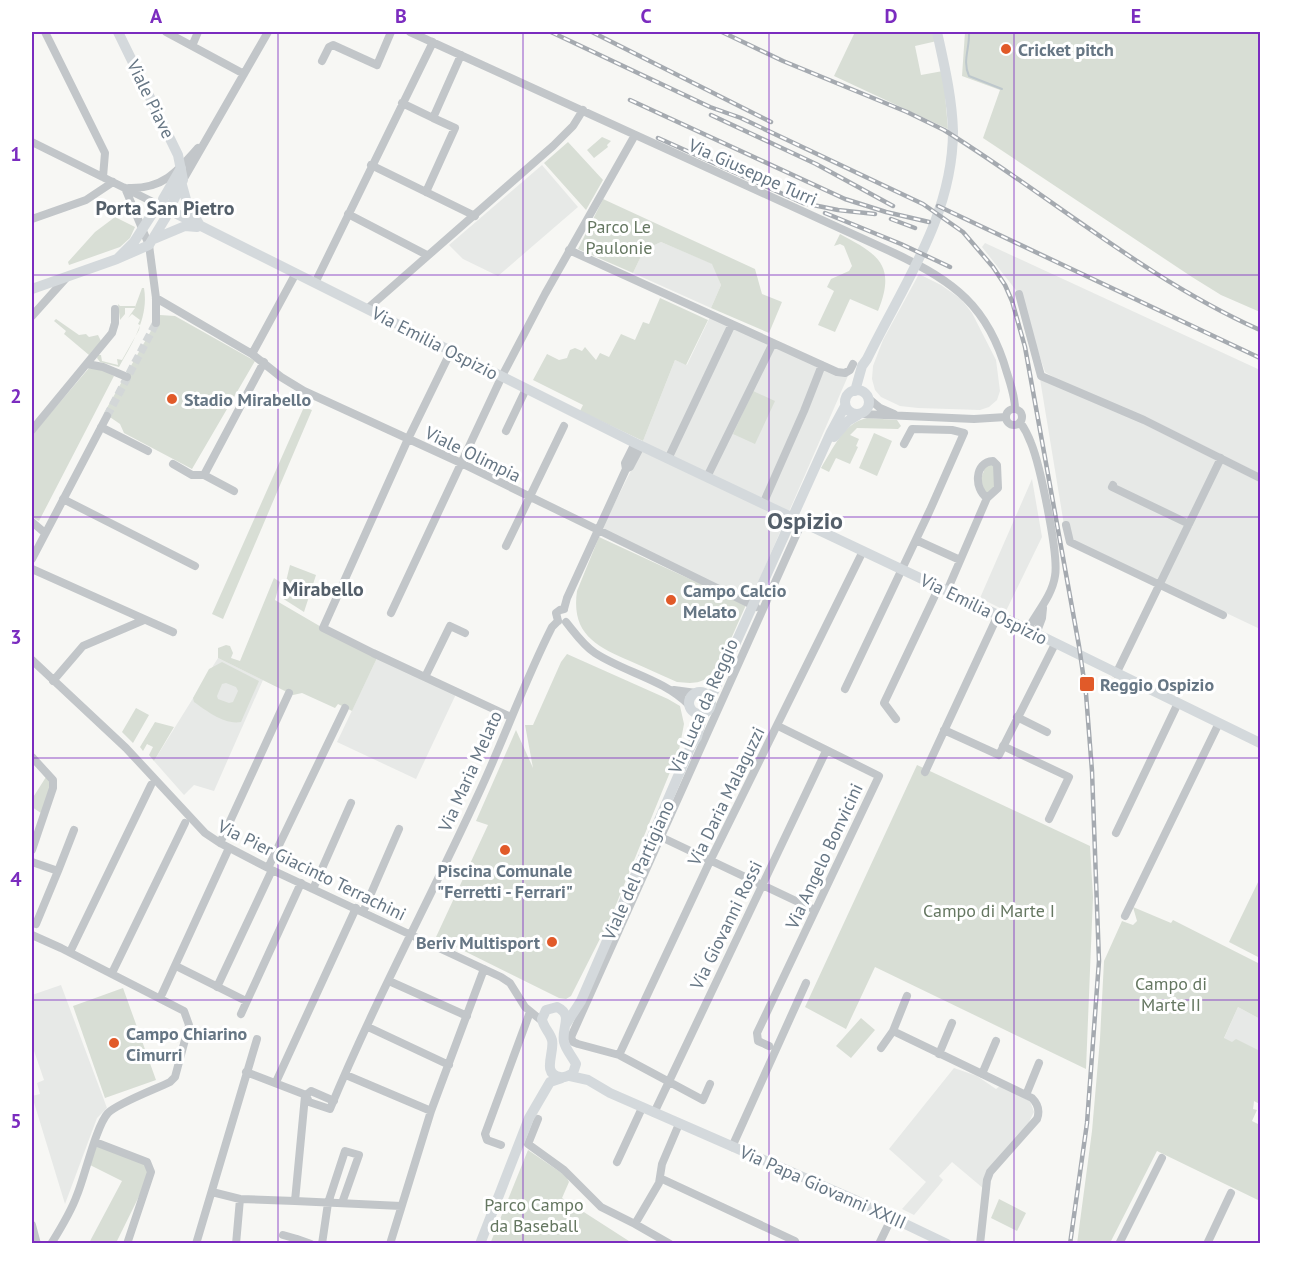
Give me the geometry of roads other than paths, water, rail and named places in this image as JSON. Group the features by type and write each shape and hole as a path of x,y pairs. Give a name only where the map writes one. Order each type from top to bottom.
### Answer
{"main road":[{"name":"Viale Piave","path":"118,32 178,155 187,203 201,227"},
{"name":"Viale del Partigiano","path":"569,1029 691,746 697,737 703,714 710,707 725,667 848,395 855,391 861,366 867,359 926,246 937,219 947,184 952,120 938,32"},
{"path":"151,242 166,217 163,199 181,168"},
{"path":"117,259 134,242 154,211 172,204 183,182"},
{"name":"Via Emilia Ospizio","path":"165,208 668,459 998,615 1260,743"},
{"path":"32,289 117,259 185,226 201,227"},
{"name":"Viale del Partigiano","path":"824,449 844,424 867,408 868,396 865,380 867,359"},
{"path":"855,391 861,390 868,396"},
{"path":"845,406 852,414 860,414"},
{"name":"Viale del Partigiano","path":"691,746 690,699 725,667"},
{"path":"698,693 706,694 711,700"},
{"path":"690,708 697,714 703,714"},
{"path":"534,1119 532,1104 549,1067 553,1052 553,1042 544,1016 553,1007 560,1008 571,1004 584,992"},
{"path":"480,1244 550,1082 566,1077 574,1070 576,1064 564,1042 569,1029 566,1015 560,1008"},
{"name":"Via Papa Giovanni XXIII","path":"576,1064 588,1080 609,1093 892,1217 929,1240 947,1244"},
{"path":"549,1067 554,1075 566,1077"},
{"name":"Via Papa Giovanni XXIII","path":"566,1077 588,1080"}],"street":[{"path":"45,32 105,153 103,177"},
{"path":"50,42 55,32"},
{"path":"166,32 244,74"},
{"path":"192,46 198,32"},
{"path":"183,182 203,142 268,32"},
{"path":"322,61 329,47 333,45 377,65 391,32"},
{"name":"Via Giuseppe Turri","path":"410,32 894,252 940,276 966,297 992,333 1005,365 1014,396 1015,409"},
{"path":"315,283 433,42"},
{"path":"433,118 461,55"},
{"path":"402,104 455,128 426,192"},
{"path":"367,309 554,146 583,110"},
{"path":"391,613 502,376 634,135"},
{"path":"32,142 165,208"},
{"path":"125,188 145,188 166,180 181,168 203,142"},
{"path":"371,165 475,216"},
{"path":"32,219 86,200 113,182"},
{"path":"125,188 142,230 151,242 156,323"},
{"path":"348,214 427,255"},
{"path":"569,250 822,365 845,373 853,364"},
{"path":"252,354 296,273"},
{"path":"34,313 67,277"},
{"path":"34,313 45,297 44,285"},
{"path":"1019,294 1041,376 1144,420 1260,478"},
{"name":"Viale Olimpia","path":"156,298 252,354 281,377 304,391 461,464 762,610"},
{"path":"32,429 113,330 115,309"},
{"path":"156,313 178,312"},
{"path":"668,459 732,324"},
{"path":"707,477 773,343"},
{"path":"451,351 408,439 323,628 511,717"},
{"path":"204,475 264,362"},
{"path":"87,364 103,367 127,377"},
{"path":"763,504 822,365"},
{"path":"506,430 526,389"},
{"path":"868,396 880,408 895,415"},
{"path":"1020,422 1011,425 1007,422 1006,417 1010,410 1015,409 1021,414 1020,422 1026,430 1037,461 1056,556 1054,581 1043,607 1042,618 1032,632"},
{"path":"860,414 974,419 1006,417"},
{"path":"32,559 106,416"},
{"path":"506,546 564,426"},
{"path":"101,427 148,451"},
{"path":"845,689 964,433 952,430 912,429 904,444"},
{"path":"638,444 630,467 626,469 567,598 564,609 570,616 562,622 595,653 673,690 698,693"},
{"path":"1116,674 1221,458"},
{"path":"172,464 192,475 204,475 234,491"},
{"path":"1113,485 1112,487 1189,524"},
{"path":"896,719 884,703 960,560 987,498"},
{"path":"63,500 195,566"},
{"path":"32,522 45,532"},
{"name":"Via Luca da Reggio","path":"569,1029 662,837 802,522"},
{"path":"1066,525 1070,542 1223,615"},
{"path":"916,540 960,560"},
{"name":"Via Daria Malaguzzi","path":"619,1055 710,861 863,551"},
{"path":"32,569 173,632"},
{"path":"925,772 998,615"},
{"path":"53,681 83,646 144,620"},
{"name":"Via Maria Melato","path":"306,1095 311,1091 334,1101 477,797 531,668 552,627 562,622"},
{"path":"425,677 450,626 465,633"},
{"path":"944,730 999,755 1055,644"},
{"name":"Via Pier Giacinto Terrachini","path":"32,660 126,748 205,833 270,869 507,980 530,1012 544,1016"},
{"path":"673,690 690,708"},
{"path":"220,843 289,693"},
{"path":"1116,833 1178,703"},
{"path":"217,987 345,708"},
{"path":"1017,717 1047,732"},
{"path":"1125,916 1219,723"},
{"name":"Via Angelo Bonvicini","path":"769,1046 758,1041 757,1033 879,776 778,726"},
{"path":"1003,746 1069,777 1049,819"},
{"name":"Via Giovanni Rossi","path":"654,1113 826,751"},
{"path":"32,757 53,780 53,788 32,850"},
{"path":"70,952 151,785"},
{"path":"313,889 351,803"},
{"path":"112,973 185,823"},
{"path":"36,924 74,830"},
{"path":"276,1082 399,830"},
{"path":"662,837 815,910"},
{"path":"162,994 229,848"},
{"path":"32,862 58,871"},
{"path":"241,1014 301,883"},
{"path":"32,935 184,1011 189,1025 175,1077 170,1082 109,1112 95,1142 76,1198 63,1226 51,1244"},
{"path":"176,966 246,1001"},
{"path":"390,1244 431,1111 484,969"},
{"path":"389,981 466,1016"},
{"name":"Via Papa Giovanni XXIII","path":"732,1147 806,983"},
{"path":"881,1048 893,1031 907,996"},
{"path":"522,1002 544,1016"},
{"path":"501,1145 487,1140 485,1134 530,1012"},
{"path":"939,1054 952,1023"},
{"path":"368,1027 449,1065"},
{"path":"569,1029 573,1042 619,1055 703,1100 710,1084"},
{"path":"893,1031 1026,1095 1036,1104 1038,1115 990,1172 987,1180 980,1244"},
{"path":"196,1244 257,1039"},
{"path":"982,1074 996,1041"},
{"path":"1026,1095 1039,1063"},
{"path":"246,1072 306,1095 295,1201"},
{"path":"346,1075 431,1111"},
{"path":"617,1162 642,1108"},
{"path":"534,1119 528,1144 564,1170 601,1207 670,1244"},
{"path":"635,1224 652,1197 660,1178 662,1164 679,1124"},
{"path":"95,1142 147,1162 151,1172 127,1244"},
{"path":"322,1244 328,1203 345,1151 359,1155 342,1203"},
{"path":"1119,1244 1162,1158"},
{"path":"660,1178 795,1240 796,1244"},
{"path":"212,1192 240,1199 401,1206"},
{"path":"1207,1244 1232,1193"},
{"path":"236,1244 240,1199"},
{"path":"879,1244 892,1217"},
{"path":"32,1225 37,1244"},
{"path":"283,1235 311,1244"}],"waterway":[{"path":"969,32 966,60 969,76 1002,89"}],"tunnel":[{"path":"107,416 156,323"}],"railway":[{"path":"551,32 923,204 963,232 993,267 1012,301 1025,347 1079,646 1086,694 1092,771 1099,961 1087,1123 1070,1244"},
{"path":"592,32 771,122"},
{"path":"722,32 783,61 907,112 944,130 1177,287 1260,330"},
{"path":"630,100 845,199 929,222"},
{"path":"711,115 816,164 893,206"},
{"path":"658,138 803,203 875,214"},
{"path":"938,206 1260,358"},
{"path":"825,213 950,267"},
{"path":"891,219 915,228"}],"place":[{"name":"Cricket pitch","path":"1006,49"},
{"name":"Stadio Mirabello","path":"172,399"},
{"name":"Campo Calcio Melato","path":"671,600"},
{"name":"Reggio Ospizio","path":"1087,684"},
{"name":"Piscina Comunale \"Ferretti - Ferrari\"","path":"505,850"},
{"name":"Beriv Multisport","path":"552,942"},
{"name":"Campo Chiarino Cimurri","path":"114,1043"}],"district":[{"name":"Porta San Pietro","path":"165,208"},
{"name":"Ospizio","path":"805,520"},
{"name":"Mirabello","path":"323,589"}],"park label":[{"name":"Parco Le Paulonie","path":"619,236"},
{"name":"Campo di Marte I","path":"989,910"},
{"name":"Campo di Marte II","path":"1171,993"},
{"name":"Parco Campo da Baseball","path":"534,1214"}]}
